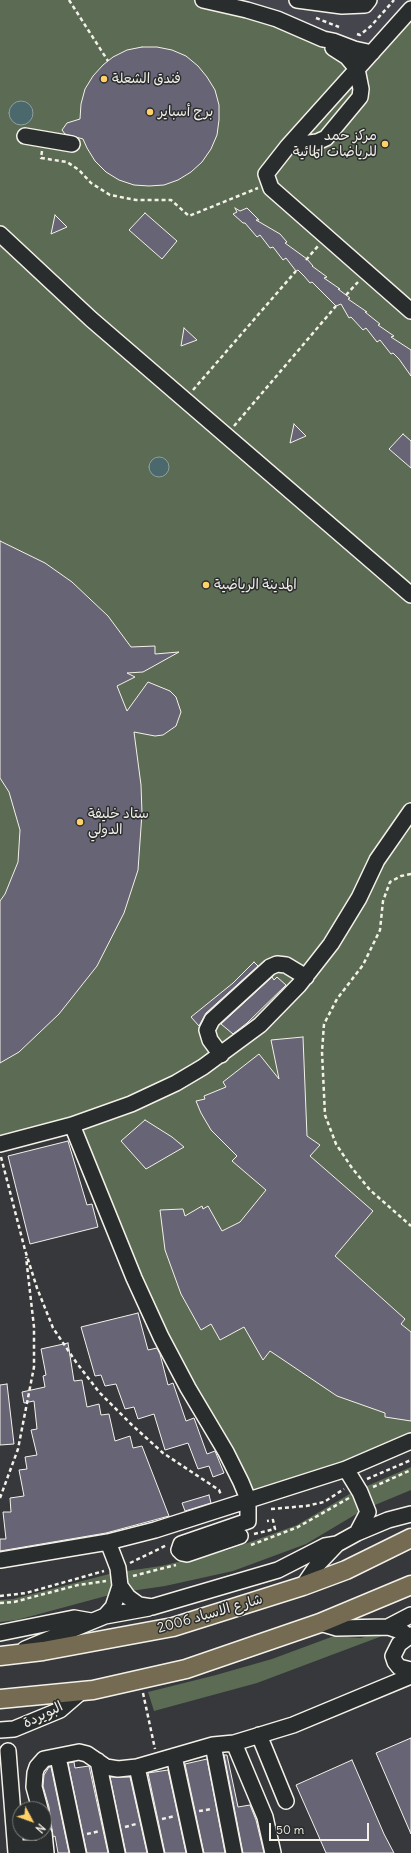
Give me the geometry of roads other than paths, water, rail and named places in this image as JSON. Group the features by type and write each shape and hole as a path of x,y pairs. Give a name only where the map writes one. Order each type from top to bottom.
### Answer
{"main road":[{"name":"شارع الاسياد 2006","path":"7,1655 43,1651 172,1627 303,1586 346,1570 411,1538"},
{"path":"0,1699 82,1691 186,1669 320,1624 411,1585"}],"street":[{"path":"203,0 247,10 277,19 323,39 360,51 372,52"},
{"path":"297,0 342,6 365,5 369,0"},
{"path":"411,9 288,146 266,174 271,188 411,311"},
{"path":"288,146 317,142 330,134 360,97 361,89 357,69 352,61 330,46 323,39"},
{"path":"25,136 72,144"},
{"path":"0,234 92,319 411,595"},
{"path":"0,1144 72,1125 138,1101 176,1083 221,1055 260,1025 306,977 331,944 359,898 377,860 411,812"},
{"path":"221,1055 210,1040 207,1030 212,1020 270,967 277,964 286,965 306,977"},
{"path":"72,1125 134,1278 161,1337 188,1388 226,1452 248,1499 248,1521 181,1544 179,1550 182,1553 187,1554 240,1536"},
{"path":"0,1560 108,1542 155,1530 248,1499 346,1469 411,1441"},
{"path":"346,1469 360,1492 368,1512 388,1520"},
{"path":"357,1534 368,1512"},
{"path":"7,1655 98,1619 152,1607 278,1570 325,1546 337,1544 388,1520 411,1514"},
{"path":"0,1633 74,1618 98,1619 113,1607 120,1586 118,1568 108,1542"},
{"path":"303,1586 318,1564 337,1544"},
{"path":"120,1586 128,1597 139,1606 152,1607"},
{"path":"388,1627 411,1615"},
{"path":"320,1624 337,1628 388,1627 403,1632 409,1636 399,1644 393,1656 395,1662 399,1666 411,1670"},
{"path":"38,1801 34,1787 35,1773 37,1767 44,1759 79,1752 87,1754 106,1767 118,1769 137,1767 213,1746 234,1743 293,1725 411,1676"},
{"name":"البويردة","path":"7,1729 60,1710 82,1691"},
{"path":"7,1729 4,1746 13,1801"},
{"path":"259,1735 286,1801"},
{"path":"234,1743 265,1817 273,1853"},
{"path":"213,1746 234,1853"},
{"path":"174,1756 194,1853"},
{"path":"58,1757 78,1853"},
{"path":"98,1761 117,1853"},
{"path":"137,1767 156,1853"},
{"path":"16,1841 16,1851 40,1848 46,1853"},
{"path":"45,1841 46,1853"}],"water":[{"path":"21,101 30,104 33,113 30,122 21,125 12,122 9,113 12,104"},
{"path":"155,457 163,457 169,463 169,471 163,477 155,477 149,471 149,463"}],"place":[{"name":"فندق الشعلة","path":"104,79"},
{"name":"برج أسباير","path":"150,112"},
{"name":"مركز حمد للرياضات المائية","path":"385,144"},
{"name":"المدينة الرياضية","path":"206,585"},
{"name":"ستاد خليفة الدولي","path":"80,822"}]}
